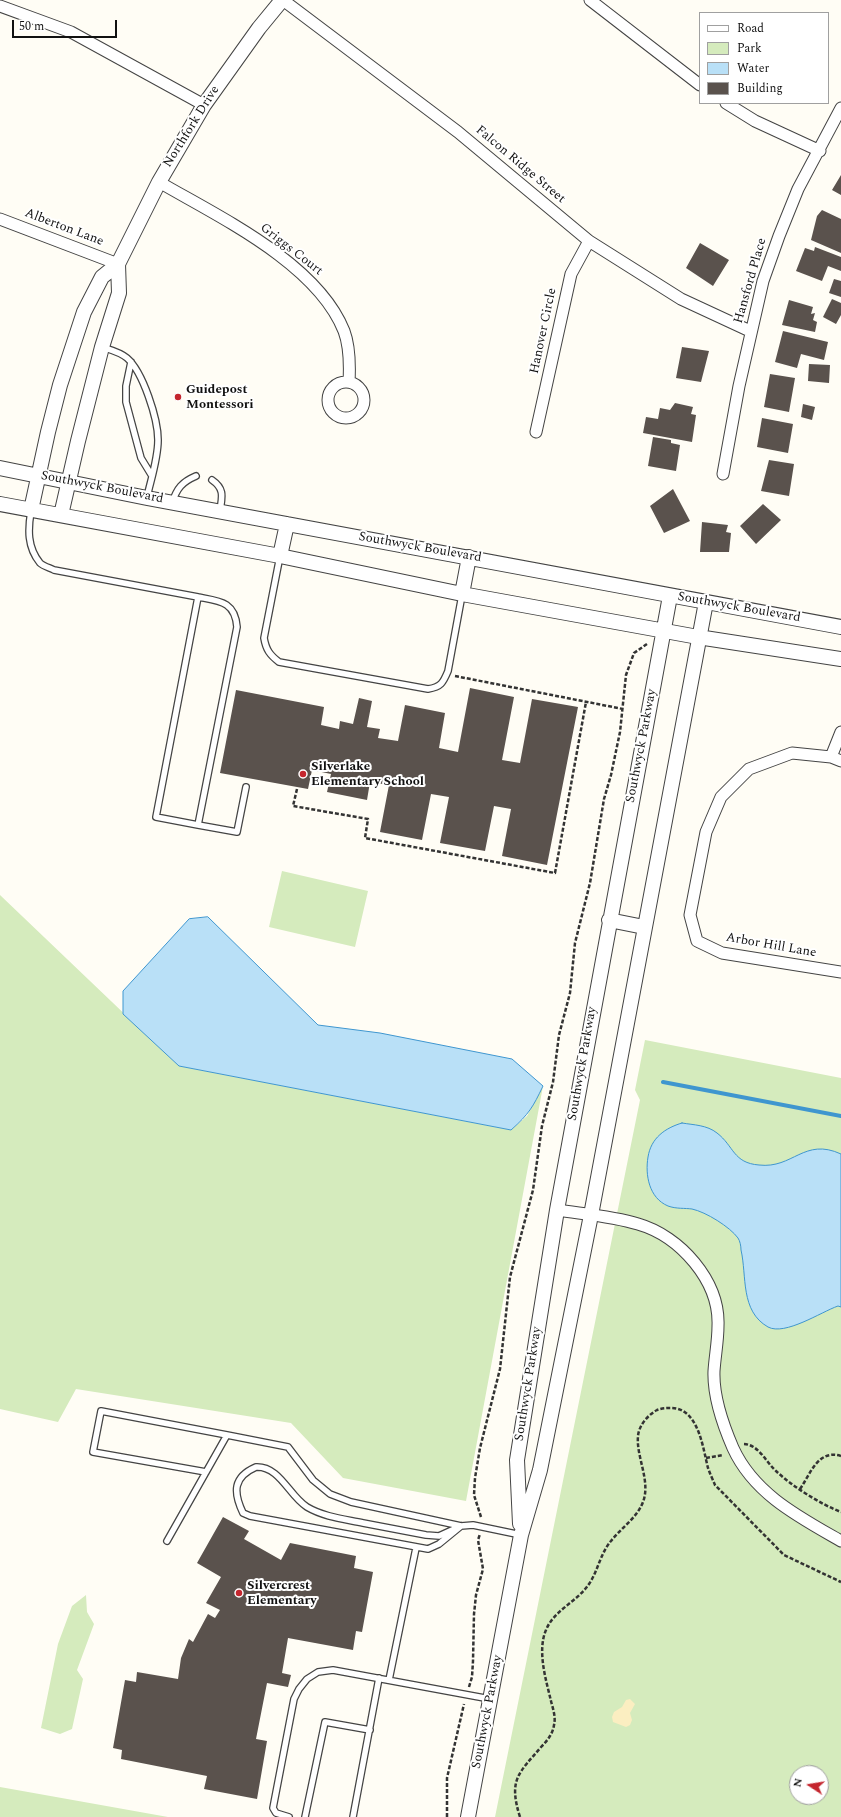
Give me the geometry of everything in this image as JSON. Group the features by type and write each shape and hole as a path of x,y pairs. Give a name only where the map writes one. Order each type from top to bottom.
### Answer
{"street":[{"name":"Northfork Drive","path":"31,510 60,385 84,312 102,278 118,264 159,182 204,105 259,28 282,0"},
{"name":"Falcon Ridge Street","path":"282,0 458,132 589,241 681,299 750,331"},
{"path":"590,0 699,84"},
{"path":"0,6 71,32 204,105"},
{"path":"728,104 755,121 820,151"},
{"name":"Hansford Place","path":"722,474 750,331 763,281 798,189 820,151 841,108"},
{"name":"Griggs Court","path":"159,182 256,238 318,288 333,308 344,331 350,356 349,382"},
{"name":"Alberton Lane","path":"0,219 118,264"},
{"name":"Hanover Circle","path":"536,432 570,274 589,241"},
{"name":"Northfork Drive","path":"61,515 102,347 119,293 118,264"},
{"name":"Southwyck Boulevard","path":"0,468 172,503 841,627"},
{"path":"0,504 280,556 462,594 698,637 841,659"},
{"path":"280,556 287,524"},
{"path":"462,594 469,557"},
{"name":"Southwyck Parkway","path":"521,1535 516,1460 557,1210 609,920 670,596"},
{"name":"Southwyck Parkway","path":"468,1817 521,1535 540,1470 591,1215 698,637 706,602"},
{"path":"836,759 841,732"},
{"name":"Arbor Hill Lane","path":"836,759 792,753 749,769 720,797 706,832 690,915 697,941 722,953 841,972"},
{"path":"609,920 644,926"},
{"path":"557,1210 638,1224 659,1232 694,1262 708,1282 716,1302 718,1325 714,1373 717,1397 724,1424 734,1449 762,1489 779,1504 841,1541"}],"lane":[{"path":"102,347 121,353 131,362 144,381 157,428 157,451 147,498"},
{"path":"131,362 126,386 126,402 141,458 152,476"},
{"path":"172,503 180,485 196,476"},
{"path":"212,480 222,488 223,494 220,512"},
{"path":"31,510 27,530 32,550 41,564 54,570 198,597 225,604 232,609 236,617 237,627 198,825"},
{"path":"280,556 264,638 266,647 270,654 279,662 428,689 438,688 444,682 462,594"},
{"path":"198,597 156,817 237,832 246,787"},
{"path":"206,1472 93,1452 101,1411 288,1447 313,1480 330,1494 351,1502 461,1526 481,1527 521,1535"},
{"path":"167,1541 227,1435"},
{"path":"256,1467 263,1467 272,1470 300,1502 316,1512 336,1518 426,1536 439,1536 461,1526 439,1544 428,1550 250,1516 243,1513 238,1502 236,1490 238,1482 247,1471 256,1467"},
{"path":"389,1680 416,1548"},
{"path":"289,1817 276,1813 273,1808 291,1709 299,1689 307,1680 318,1672 333,1670 490,1700"},
{"path":"353,1817 379,1678"},
{"path":"305,1817 325,1722 370,1730"}],"path":[{"path":"447,1817 447,1778 472,1672 476,1595 483,1569 478,1540 481,1527 481,1517 474,1495 480,1448 500,1369 510,1277 532,1196 538,1151 553,1082 558,1041 570,993 575,943 590,883 604,800 611,775 623,709 626,675 634,653 664,631"},
{"path":"446,674 623,709"},
{"path":"297,789 293,806 368,819 365,838 555,874 586,702"},
{"path":"520,1817 514,1798 515,1781 521,1770 549,1738 554,1725 554,1714 543,1666 543,1642 545,1631 551,1619 589,1585 602,1555 611,1541 637,1514 644,1501 644,1480 638,1436 641,1426 649,1416 659,1409 675,1408 683,1411 693,1421 698,1430 708,1470 715,1485 784,1555 841,1582"},
{"path":"742,1444 754,1446 776,1471 826,1506 841,1512"},
{"path":"800,1489 817,1462 823,1456 833,1453 841,1456"},
{"path":"706,1458 723,1455"}],"green space":[{"path":"282,871 368,891 355,947 269,927"},
{"path":"0,895 179,1066 511,1130 527,1116 543,1086 466,1501 343,1478 291,1423 76,1389 58,1422 0,1409"},
{"path":"645,1040 841,1078 841,1817 495,1817 640,1100 635,1090"},
{"path":"86,1595 87,1612 94,1624 77,1670 83,1679 72,1729 60,1734 41,1728 58,1644 72,1606"},
{"path":"0,1787 168,1817 0,1817"}],"sand":[{"path":"630,1699 635,1704 630,1713 632,1720 630,1725 626,1727 613,1722 612,1717 614,1712 622,1707 626,1700"}],"water":[{"path":"208,917 318,1025 380,1033 512,1059 543,1086 533,1105 526,1115 511,1130 179,1066 123,1014 123,991 189,919"},
{"path":"682,1123 713,1130 723,1138 739,1157 750,1164 771,1165 781,1163 808,1151 817,1149 828,1150 841,1154 841,1307 838,1306 803,1322 784,1328 775,1329 768,1327 759,1320 753,1312 746,1292 741,1245 738,1238 724,1225 704,1213 692,1209 668,1206 656,1198 650,1185 647,1164 652,1144 665,1131"}],"building":[{"path":"841,175 841,195 832,190"},
{"path":"822,210 841,219 841,253 811,240 817,216"},
{"path":"700,243 729,260 713,286 686,268"},
{"path":"815,247 841,257 841,271 828,266 822,281 796,271 805,248 814,251"},
{"path":"834,279 841,281 841,297 829,293"},
{"path":"832,299 841,303 841,315 836,324 823,317"},
{"path":"789,300 813,307 811,314 815,313 813,320 817,322 815,332 782,325"},
{"path":"783,331 828,342 824,360 801,354 797,368 775,362"},
{"path":"682,347 709,351 701,382 676,378"},
{"path":"809,364 830,365 829,383 808,381"},
{"path":"770,374 795,378 789,412 764,407"},
{"path":"675,403 693,407 691,414 696,415 692,442 643,433 646,417 658,419 660,408 670,410"},
{"path":"803,404 815,407 812,420 801,417"},
{"path":"762,418 793,424 788,453 757,447"},
{"path":"653,437 671,440 671,443 680,445 676,471 648,466"},
{"path":"769,460 794,464 789,496 761,491"},
{"path":"673,489 690,521 664,533 650,506"},
{"path":"763,504 781,520 756,544 740,526"},
{"path":"702,522 728,525 726,532 731,533 729,552 700,552"},
{"name":"Silverlake Elementary School","path":"470,688 514,697 502,760 520,763 532,699 578,707 547,865 502,856 511,809 494,806 485,851 440,843 449,797 431,794 422,840 380,832 389,785 370,782 367,800 327,792 331,774 312,770 308,789 220,773 236,690 324,707 321,725 339,729 340,721 353,724 359,698 372,701 367,727 380,729 378,738 398,741 405,705 445,713 439,748 458,752"},
{"name":"Silvercrest Elementary","path":"223,1517 249,1531 244,1539 281,1560 290,1543 356,1556 354,1568 373,1572 362,1632 356,1631 353,1650 288,1638 282,1673 291,1675 288,1687 267,1683 256,1739 267,1741 257,1799 204,1789 207,1776 121,1759 122,1750 113,1748 125,1680 136,1682 137,1672 178,1679 181,1658 189,1639 193,1642 208,1614 215,1618 220,1610 206,1603 221,1577 197,1563"}],"waterway":[{"path":"663,1082 841,1116"}],"place":[{"name":"Guidepost Montessori","path":"178,397"},
{"name":"Silverlake Elementary School","path":"303,774"},
{"name":"Silvercrest Elementary","path":"239,1593"}]}
